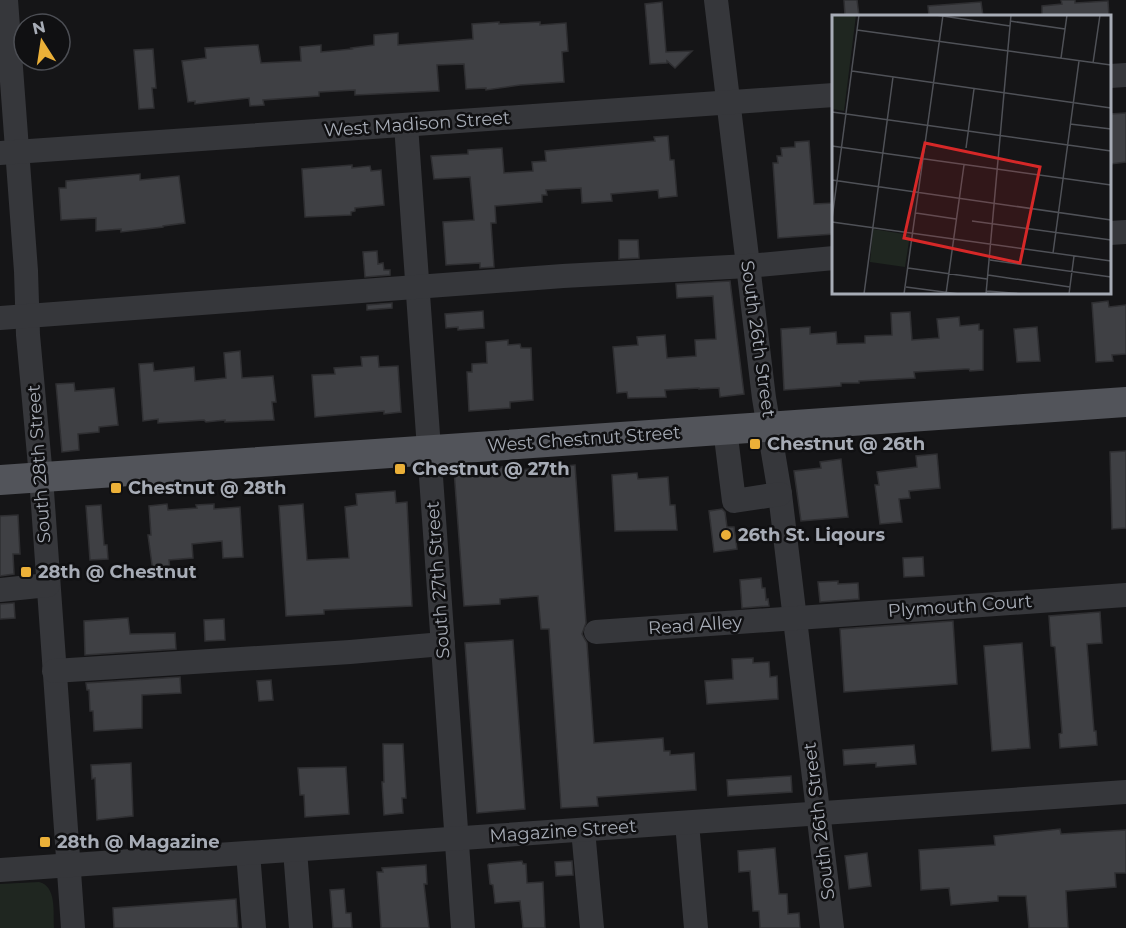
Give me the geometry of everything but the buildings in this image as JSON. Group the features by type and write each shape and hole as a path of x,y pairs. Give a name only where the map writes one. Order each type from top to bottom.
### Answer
{"main road":[{"name":"West Chestnut Street","path":"0,480 1126,402"}],"street":[{"name":"South 28th Street","path":"6,0 8,153 27,316 41,477 73,928"},
{"name":"South 26th Street","path":"716,0 748,266 780,494 832,928"},
{"path":"1111,76 1126,75"},
{"name":"West Madison Street","path":"8,153 832,95"},
{"name":"South 27th Street","path":"406,125 463,928"},
{"path":"1111,233 1126,232"},
{"path":"0,318 832,258"},
{"path":"725,429 734,501 780,494"},
{"path":"0,590 48,585"},
{"name":"Plymouth Court","path":"794,617 1126,595"},
{"name":"Read Alley","path":"596,632 794,617"},
{"path":"54,671 443,644"},
{"name":"Magazine Street","path":"0,870 1126,792"},
{"path":"687,823 696,928"},
{"path":"583,830 592,928"},
{"path":"295,850 301,928"},
{"path":"248,853 254,928"}],"shaded area":[{"path":"39,882 49,889 51,894 54,928 0,928 0,884"}],"place":[{"name":"Chestnut @ 26th","path":"755,444"},
{"name":"Chestnut @ 27th","path":"400,469"},
{"name":"Chestnut @ 28th","path":"116,488"},
{"name":"26th St. Liqours","path":"726,535"},
{"name":"28th @ Chestnut","path":"26,572"},
{"name":"28th @ Magazine","path":"45,842"}]}
